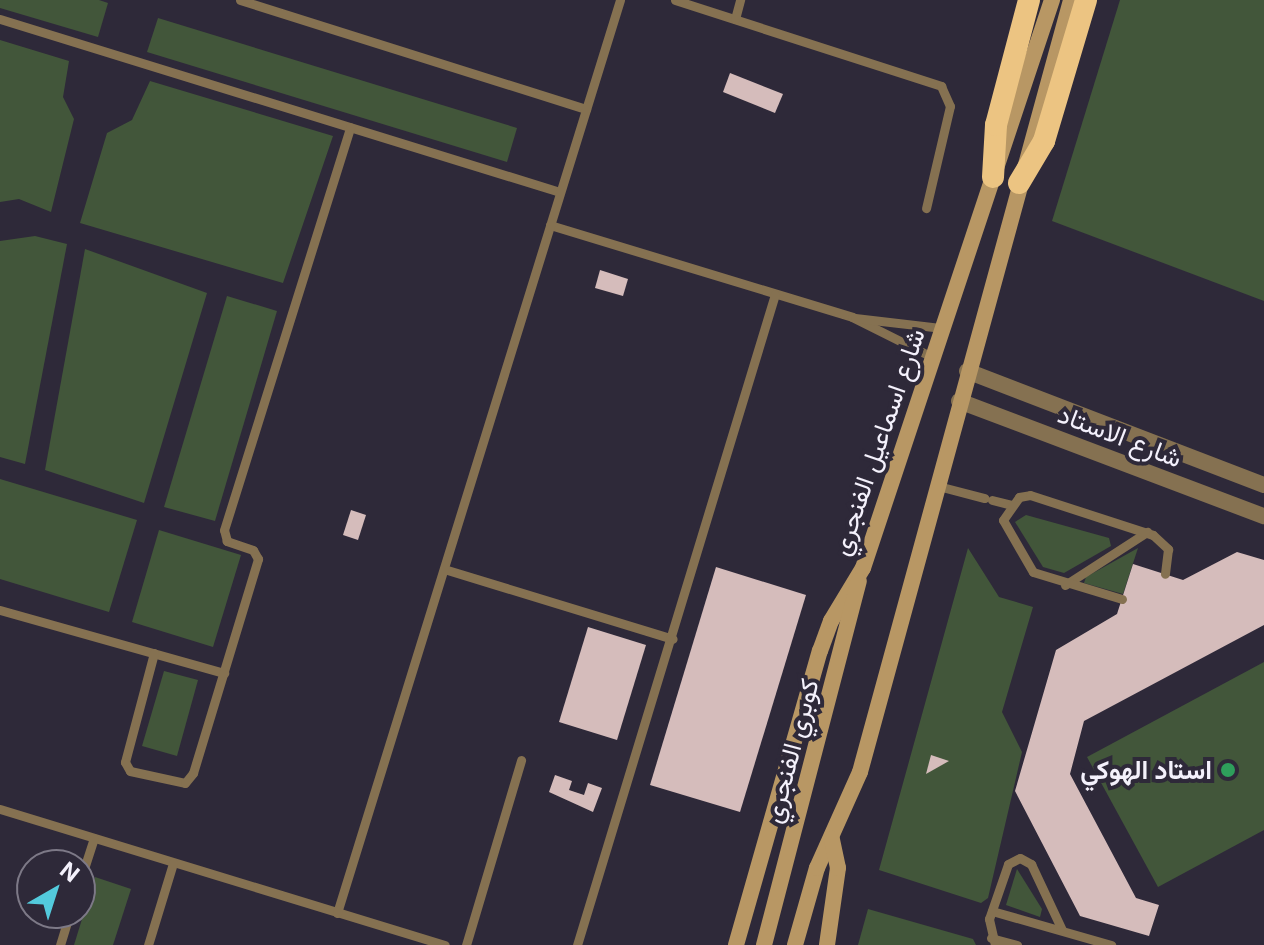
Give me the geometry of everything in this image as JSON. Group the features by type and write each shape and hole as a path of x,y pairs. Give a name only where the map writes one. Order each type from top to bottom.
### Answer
{"highway":[{"path":"993,177 996,125 1029,0"},
{"path":"1019,183 1044,141 1086,0"}],"main road":[{"name":"شارع اسماعيل الفنجري","path":"736,945 824,641 863,568 1052,0"},
{"path":"795,945 817,868 860,772 967,371 1071,0"},
{"name":"كوبري الفنجري","path":"764,945 863,568"},
{"path":"827,945 838,868 832,839"}],"street":[{"name":"شارع الاستاد","path":"967,371 1264,485"},
{"name":"شارع الاستاد","path":"959,401 1264,516"}],"lane":[{"path":"240,0 586,109"},
{"path":"337,913 620,0"},
{"path":"675,0 941,86 950,106 926,208"},
{"path":"735,19 740,0"},
{"path":"0,19 560,192"},
{"path":"154,653 126,756 130,771 179,784 191,779 258,559 253,550 227,541 224,530 350,127"},
{"path":"550,225 852,317 942,328"},
{"path":"577,945 673,639 775,294"},
{"path":"852,317 932,357"},
{"path":"938,486 1012,505"},
{"path":"1122,599 1039,576 1027,565 1004,524 1019,497 1030,495 1147,532 1168,549 1165,574"},
{"path":"1065,585 1147,532"},
{"path":"444,569 673,639"},
{"path":"0,610 224,673"},
{"path":"466,945 521,760"},
{"path":"0,809 445,945"},
{"path":"90,849 94,838"},
{"path":"1017,945 993,942 992,911 1008,864 1026,859 1062,930"},
{"path":"148,945 173,863"},
{"path":"992,911 1111,945"}],"green space":[{"path":"0,0 99,0 108,3 98,37 0,8"},
{"path":"1120,0 1264,0 1264,301 1052,221"},
{"path":"158,18 517,128 507,162 147,52"},
{"path":"0,40 69,61 63,97 74,119 51,212 19,199 0,202"},
{"path":"150,81 333,136 283,283 80,223 107,133 132,120"},
{"path":"35,236 67,244 25,464 0,457 0,241"},
{"path":"85,249 207,293 144,503 45,470"},
{"path":"227,296 277,311 215,521 164,507"},
{"path":"0,479 137,520 109,612 0,579"},
{"path":"1026,515 1109,538 1111,546 1064,573 1043,567 1015,522"},
{"path":"159,530 241,555 213,647 132,622"},
{"path":"968,548 999,597 1033,607 1002,712 1022,752 988,898 981,903 879,870"},
{"path":"1138,548 1123,594 1084,583 1086,577"},
{"path":"1264,662 1264,830 1158,887 1087,757"},
{"path":"164,671 198,680 177,756 142,746"},
{"path":"1017,869 1042,909 1040,917 1006,905"},
{"path":"96,877 131,889 113,945 74,945 79,929 96,929"},
{"path":"868,909 973,939 976,945 858,945"}],"building":[{"path":"730,73 783,94 775,113 723,92"},
{"path":"600,270 628,279 623,296 595,288"},
{"path":"351,510 366,515 358,540 343,535"},
{"path":"1237,552 1264,560 1264,625 1084,721 1070,774 1136,898 1159,905 1149,936 1080,916 1015,791 1056,650 1117,614 1133,564 1183,580"},
{"path":"716,567 806,595 740,812 650,785"},
{"path":"588,627 646,645 617,740 559,722"},
{"path":"931,755 949,761 926,774"},
{"path":"555,775 572,781 569,790 584,795 588,783 602,788 593,812 549,792"}],"place":[{"name":"استاد الهوكي","path":"1228,770"}]}
